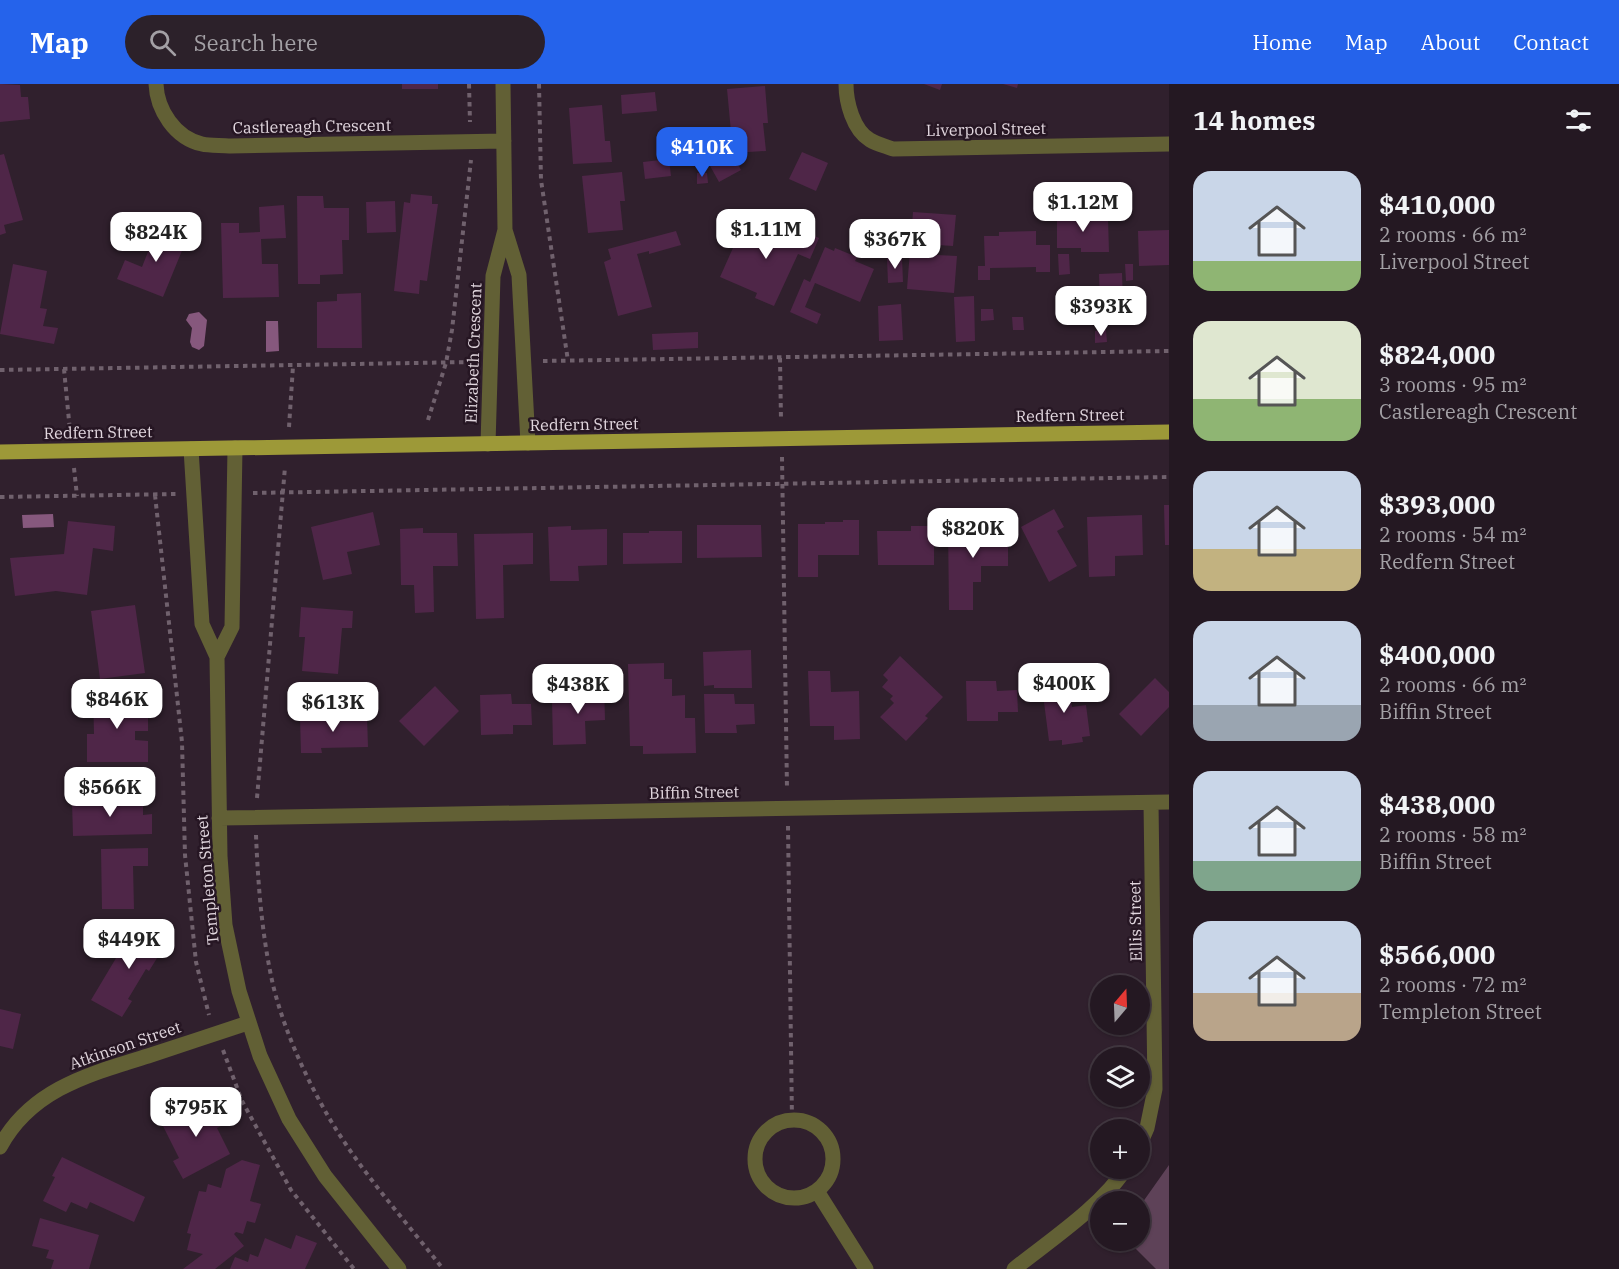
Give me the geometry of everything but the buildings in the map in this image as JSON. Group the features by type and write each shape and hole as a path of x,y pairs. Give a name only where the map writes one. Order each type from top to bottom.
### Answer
{"main road":[{"name":"Redfern Street","path":"0,452 1169,432"}],"street":[{"name":"Castlereagh Crescent","path":"156,84 160,107 176,131 201,144 230,146 504,141"},
{"name":"Elizabeth Crescent","path":"488,444 493,276 505,230 503,84"},
{"name":"Liverpool Street","path":"846,84 850,116 868,139 893,149 1169,144"},
{"name":"Elizabeth Crescent","path":"505,230 519,274 528,443"},
{"name":"Templeton Street","path":"217,657 232,627 235,448"},
{"name":"Templeton Street","path":"191,449 202,624 217,657 220,856 225,925 239,991 260,1056 295,1128 325,1176 399,1269"},
{"name":"Ellis Street","path":"1149,1119 1155,1089 1151,802"},
{"name":"Biffin Street","path":"219,818 1169,802"},
{"name":"Atkinson Street","path":"1,1143 43,1099 75,1080 248,1023"},
{"path":"792,1120 805,1122 816,1127 831,1146 832,1171 817,1191 805,1197 784,1197 766,1187 756,1168 755,1154 763,1136 779,1123 792,1120"},
{"path":"1014,1269 1092,1206 1120,1179"},
{"path":"817,1191 866,1269"}],"path":[{"path":"428,420 446,363 452,330 467,187 472,166 469,84"},
{"path":"539,84 541,180 568,361"},
{"path":"523,362 1169,351"},
{"path":"0,370 490,362"},
{"path":"234,493 1169,477"},
{"path":"783,484 792,1120"},
{"path":"283,493 255,818 258,888 268,957 274,986 296,1051 328,1116 367,1173 443,1269"},
{"path":"0,497 194,494"},
{"path":"291,1190 354,1269"}],"shaded area":[{"path":"199,312 207,320 204,346 199,350 192,347 190,342 192,328 186,320 189,314"},
{"path":"266,321 278,321 279,351 266,352"},
{"path":"53,514 54,527 23,528 22,515"},
{"path":"1169,1165 1169,1269 1156,1269 1138,1251 1150,1251 1150,1192"}]}
